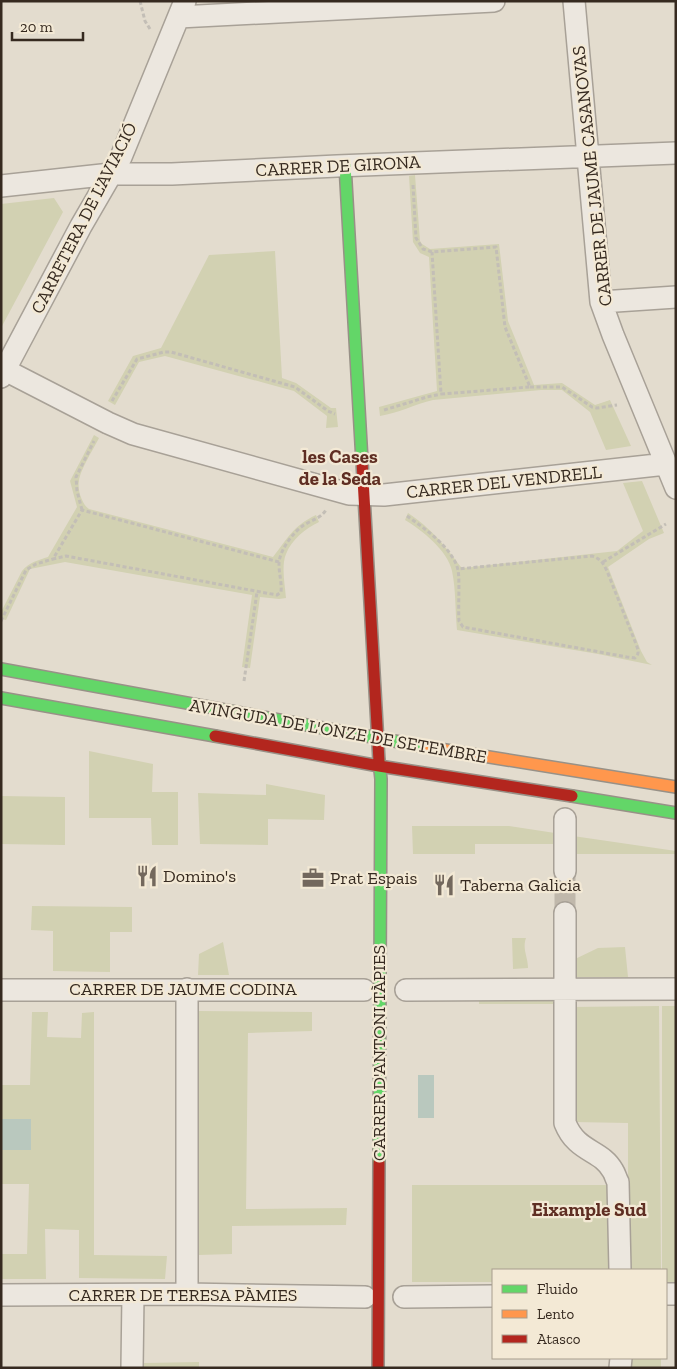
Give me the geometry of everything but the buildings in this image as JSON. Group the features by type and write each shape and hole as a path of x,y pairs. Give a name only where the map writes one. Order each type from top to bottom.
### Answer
{"main road":[{"name":"CARRER D'ANTONI TÀPIES","path":"345,165 381,808 378,1368"},
{"name":"AVINGUDA DE L'ONZE DE SETEMBRE","path":"1,669 377,739 676,787"},
{"name":"AVINGUDA DE L'ONZE DE SETEMBRE","path":"1,698 379,766 676,813"}],"street":[{"path":"182,9 494,1"},
{"name":"CARRER DE JAUME CASANOVAS","path":"574,1 601,302 676,488"},
{"name":"CARRETERA DE L'AVIACIÓ","path":"3,373 121,157 182,9"},
{"name":"CARRER DE GIRONA","path":"1,186 111,174 172,174 345,165 676,153"},
{"path":"601,302 676,297"},
{"name":"CARRER DEL VENDRELL","path":"3,373 133,434 349,494 384,495 666,464"},
{"path":"565,819 565,871"},
{"path":"565,913 565,1122 570,1134 579,1144 603,1160 613,1170 618,1182 620,1269"},
{"path":"187,989 187,1294"},
{"path":"406,990 676,989"},
{"name":"CARRER DE JAUME CODINA","path":"1,990 364,990"},
{"name":"CARRER DE TERESA PÀMIES","path":"1,1295 187,1294 365,1297"},
{"path":"132,1368 134,1295"},
{"path":"404,1297 492,1296"}],"path":[{"path":"140,1 145,21 151,30"},
{"path":"412,176 416,238 423,249 432,252 496,247 505,326 530,387"},
{"path":"432,252 441,394"},
{"path":"110,406 137,359 164,352 295,387 328,411 337,414"},
{"path":"379,411 441,394 530,387 562,387 592,407 617,405"},
{"path":"53,559 82,510 77,491 76,477 97,436"},
{"path":"1,621 26,570 36,564 66,556 277,595 281,592 279,562 285,546 298,530 322,516 327,509"},
{"path":"82,510 279,562"},
{"path":"407,516 430,532 443,546 458,569 458,621 463,627 635,658 639,652 602,562 592,556 458,569"},
{"path":"602,562 666,524"},
{"path":"244,681 257,592"}],"green space":[{"path":"415,175 420,241 422,244 430,249 499,244 508,321 534,385 562,383 595,405 610,400 631,446 606,450 590,412 562,390 541,390 433,400 380,416 379,407 437,391 429,257 420,253 413,242 409,176"},
{"path":"54,198 63,212 1,328 1,204"},
{"path":"275,251 282,378 296,383 331,408 336,408 338,427 326,428 327,416 294,391 165,356 139,362 115,405 108,401 133,356 161,348 209,255"},
{"path":"94,435 99,438 82,471 79,484 82,500 89,509 273,557 296,528 316,515 319,522 300,535 286,554 284,570 286,598 260,597 250,668 242,667 252,595 65,562 30,569 6,620 1,619 1,612 22,571 31,563 48,557 77,507 70,481"},
{"path":"642,481 664,533 649,539 608,567 641,651 647,662 652,665 457,630 454,586 450,563 433,542 419,529 405,520 408,513 424,525 463,568 617,551 643,531 623,483"},
{"path":"89,751 153,764 152,792 178,792 178,845 152,845 151,818 89,818"},
{"path":"266,784 325,795 324,820 268,819 268,845 200,844 198,793 266,795"},
{"path":"1,796 65,797 65,845 1,844"},
{"path":"412,826 509,826 555,833 555,844 475,844 475,854 413,854"},
{"path":"573,836 676,851 676,854 573,854"},
{"path":"32,906 132,907 132,932 110,932 110,972 53,971 53,931 31,930"},
{"path":"512,938 526,938 525,946 528,968 513,969"},
{"path":"223,942 229,975 198,975 199,954"},
{"path":"625,947 628,977 573,977 573,960 598,948"},
{"path":"479,998 559,998 559,1004 479,1004"},
{"path":"659,1006 661,1269 628,1269 628,1123 574,1122 573,1007"},
{"path":"662,1006 676,1006 676,1282 667,1282 667,1269 662,1269"},
{"path":"198,1011 312,1012 312,1031 248,1033 246,1209 347,1208 346,1225 232,1226 232,1254 198,1255"},
{"path":"32,1012 48,1012 47,1037 81,1038 82,1013 94,1012 94,1255 167,1256 165,1279 79,1278 79,1230 45,1229 46,1279 1,1279 1,1254 27,1254 29,1184 1,1184 1,1085 30,1085"},
{"path":"412,1185 609,1185 609,1269 492,1269 492,1282 412,1282"},
{"path":"631,1359 661,1359 661,1368 631,1368"},
{"path":"199,1362 199,1368 144,1368 144,1363"}],"shaded area":[{"path":"418,1075 434,1075 434,1118 418,1118"},
{"path":"1,1119 31,1119 31,1150 1,1150"}],"tunnel":[{"path":"565,871 565,913"}],"traffic: fast":[{"path":"345,165 362,461"},
{"path":"1,669 427,747"},
{"path":"1,698 215,736"},
{"path":"379,761 381,779 379,1162"},
{"path":"572,796 676,813"}],"traffic: slow":[{"path":"427,747 676,787"}],"traffic: jam":[{"path":"362,461 379,761"},
{"path":"215,736 379,766 572,796"},
{"path":"378,1368 379,1162"}],"place":[{"name":"Domino's","path":"147,876"},
{"name":"Prat Espais","path":"313,878"},
{"name":"Taberna Galicia","path":"444,885"}],"district":[{"name":"les Cases de la Seda","path":"340,467"},
{"name":"Eixample Sud","path":"589,1209"}]}
